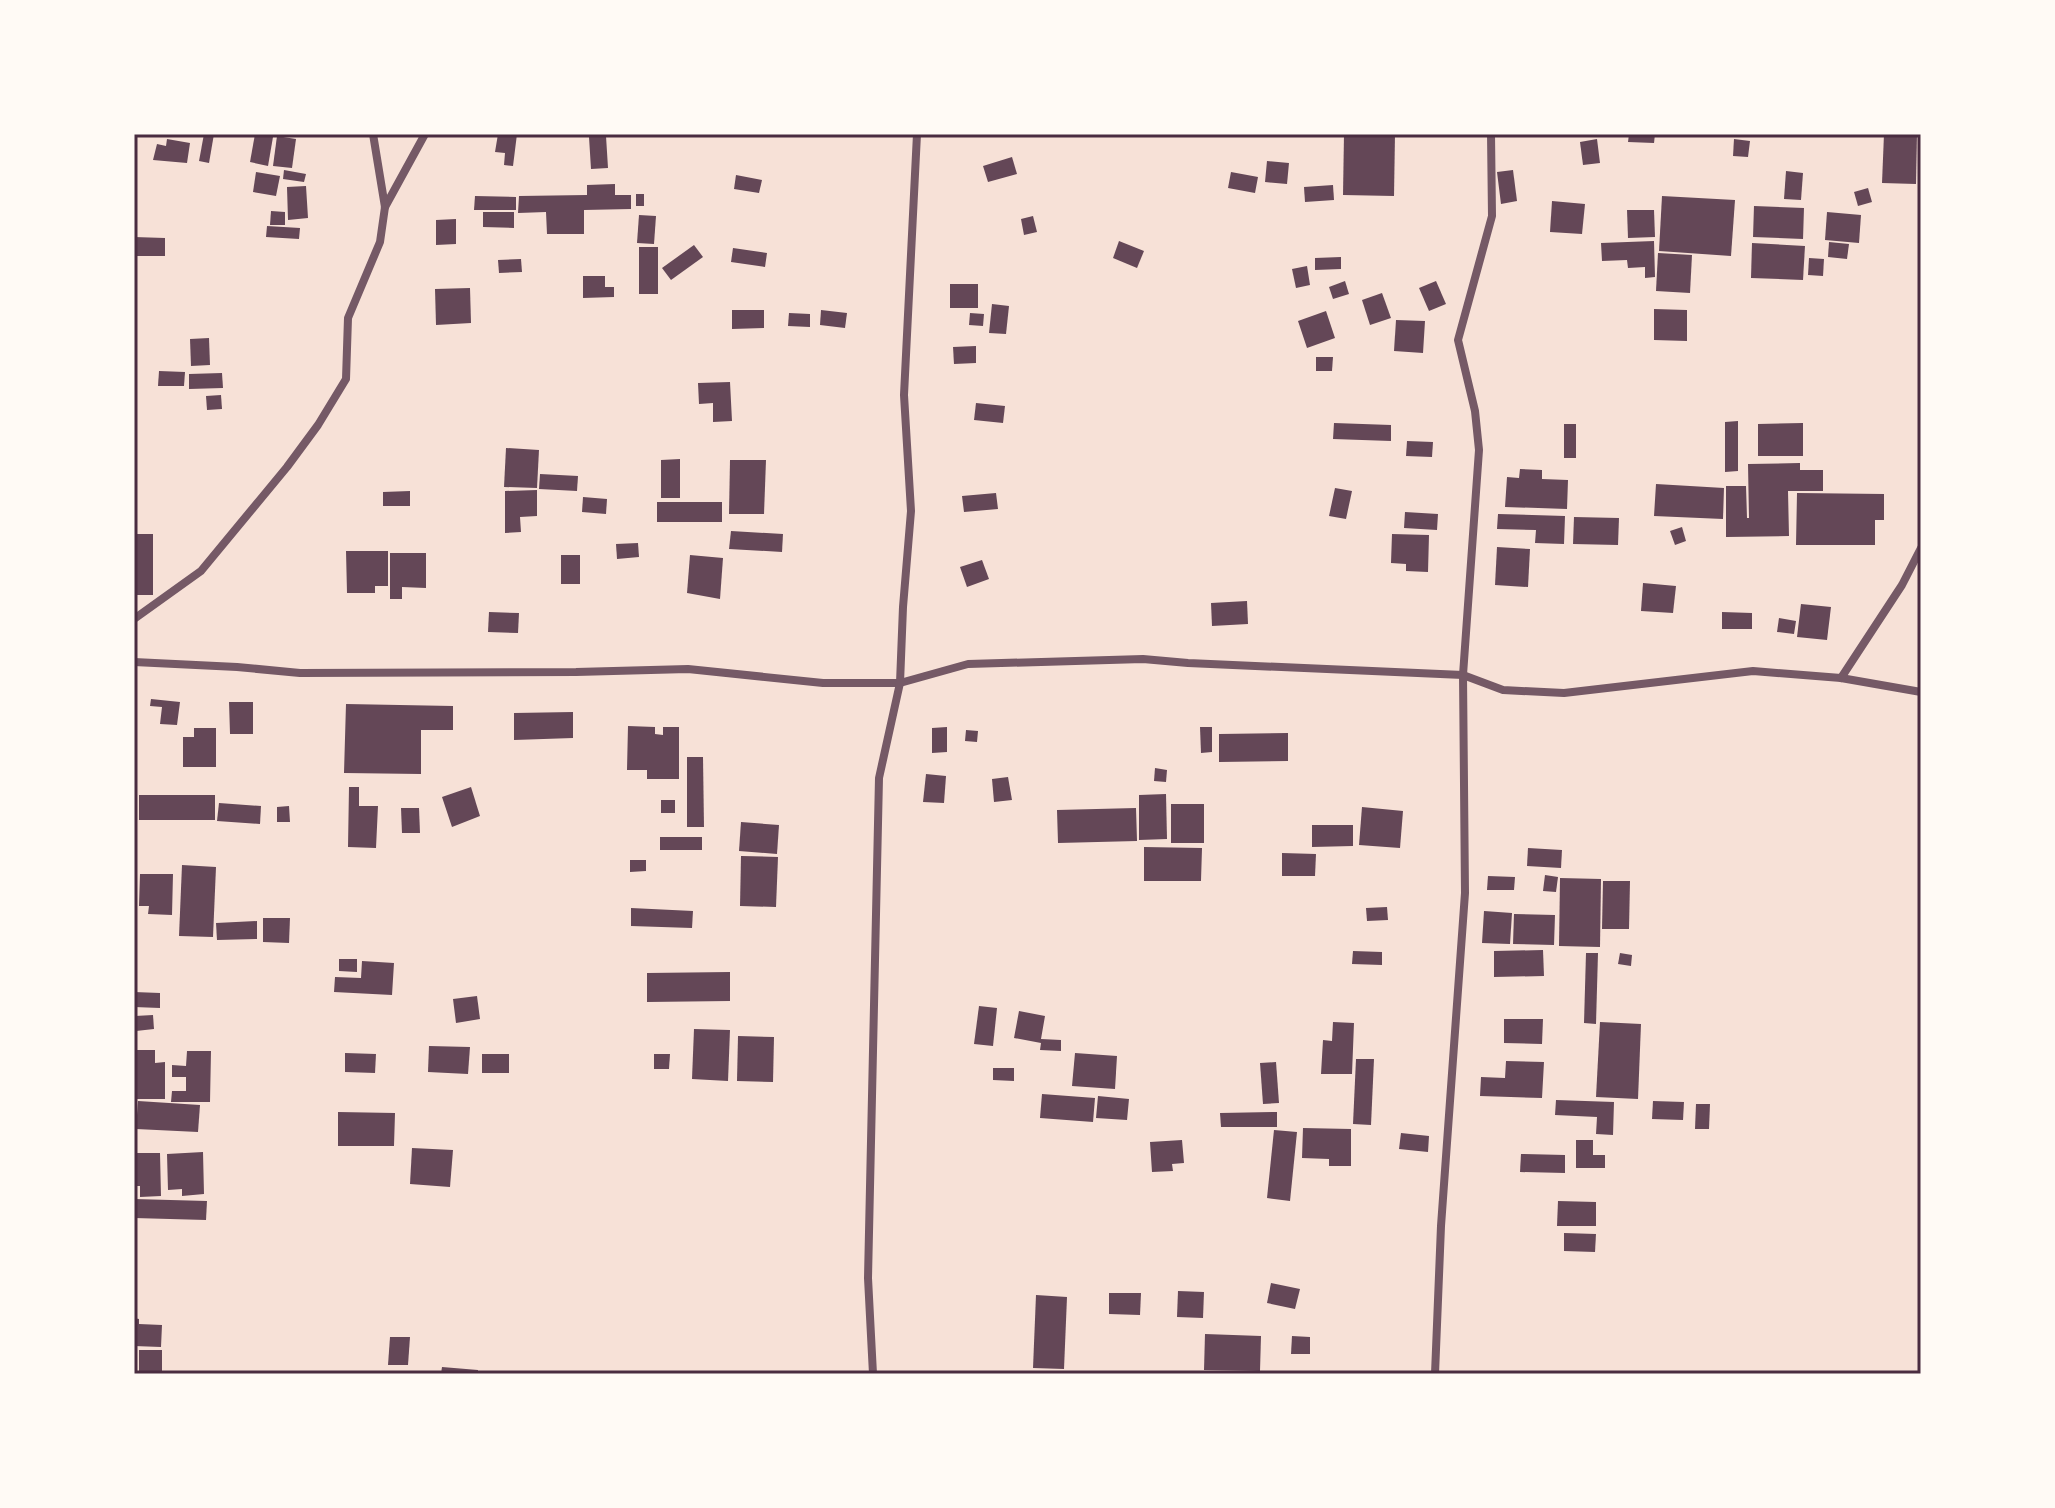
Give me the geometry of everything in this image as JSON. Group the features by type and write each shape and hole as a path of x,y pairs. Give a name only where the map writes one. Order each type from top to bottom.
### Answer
{"street":[{"path":"134,619 201,571 318,425 346,379 348,318 380,242 385,207 373,134"},
{"path":"385,207 425,134"},
{"path":"873,1374 868,1278 879,778 900,683 911,511 904,395 917,134"},
{"path":"1435,1374 1441,1226 1465,893 1463,675 1479,450 1475,411 1458,340 1492,216 1491,134"},
{"path":"1841,678 1902,585 1921,548"},
{"path":"134,662 300,673 688,669 823,683 900,683 968,664 1143,659 1463,675 1503,690 1564,693 1753,671 1841,678 1921,692"}],"building":[{"path":"204,134 214,134 209,163 199,161"},
{"path":"255,134 273,137 268,166 250,162"},
{"path":"498,134 517,134 513,166 504,165 505,153 495,152"},
{"path":"1344,134 1395,134 1394,196 1343,195"},
{"path":"1629,134 1655,134 1654,143 1628,142"},
{"path":"1884,134 1917,134 1916,184 1882,183"},
{"path":"277,136 296,139 292,168 273,166"},
{"path":"606,136 608,168 591,169 589,137"},
{"path":"167,139 190,143 187,163 153,160 157,144 166,146"},
{"path":"1597,139 1600,163 1583,165 1580,142"},
{"path":"1734,139 1750,141 1748,157 1733,156"},
{"path":"1012,157 1017,174 988,182 983,166"},
{"path":"1267,161 1289,163 1287,184 1265,182"},
{"path":"284,170 306,174 304,182 283,179"},
{"path":"1513,170 1517,201 1501,204 1497,172"},
{"path":"1786,171 1803,173 1801,200 1784,199"},
{"path":"256,172 280,176 276,196 253,192"},
{"path":"1231,172 1258,177 1255,193 1228,188"},
{"path":"736,175 762,180 759,193 734,189"},
{"path":"615,184 615,195 631,195 631,209 584,210 584,234 547,234 546,212 518,213 519,196 587,195 587,185"},
{"path":"1333,185 1334,200 1305,202 1304,187"},
{"path":"306,186 308,218 288,220 287,187"},
{"path":"1868,188 1872,202 1858,206 1854,192"},
{"path":"636,194 644,194 644,206 636,206"},
{"path":"475,196 516,197 516,210 474,210"},
{"path":"1662,196 1735,200 1731,256 1659,251"},
{"path":"1552,201 1585,204 1582,234 1550,232"},
{"path":"1754,206 1804,208 1803,239 1753,237"},
{"path":"1627,210 1654,210 1655,237 1628,238"},
{"path":"271,211 285,212 285,225 270,225"},
{"path":"483,212 514,212 514,228 483,227"},
{"path":"1827,212 1861,215 1859,243 1825,240"},
{"path":"639,215 656,216 654,244 637,243"},
{"path":"1033,216 1037,232 1024,235 1021,219"},
{"path":"456,219 456,244 436,245 436,220"},
{"path":"267,226 300,228 299,239 266,237"},
{"path":"134,237 165,238 165,256 134,256"},
{"path":"1119,241 1144,251 1137,268 1113,258"},
{"path":"1654,241 1655,277 1645,278 1645,267 1628,268 1627,260 1602,261 1601,243"},
{"path":"1829,242 1849,244 1847,259 1828,257"},
{"path":"1752,243 1805,246 1803,280 1751,278"},
{"path":"694,245 703,257 671,280 662,268"},
{"path":"639,247 658,247 658,294 639,294"},
{"path":"733,248 767,253 765,267 731,262"},
{"path":"1658,253 1692,255 1690,293 1656,291"},
{"path":"1341,257 1341,269 1315,270 1315,258"},
{"path":"1809,258 1824,259 1823,276 1808,275"},
{"path":"521,259 522,272 499,273 498,260"},
{"path":"1307,266 1310,285 1296,288 1292,269"},
{"path":"583,276 605,276 605,287 614,287 614,297 583,298"},
{"path":"1345,281 1349,294 1333,299 1329,287"},
{"path":"1436,281 1446,304 1429,311 1419,288"},
{"path":"950,284 978,284 978,308 950,308"},
{"path":"470,288 471,323 436,325 435,289"},
{"path":"1382,293 1391,318 1370,325 1362,300"},
{"path":"992,304 1009,306 1006,334 989,333"},
{"path":"1654,309 1687,310 1687,341 1654,340"},
{"path":"732,310 764,310 764,328 732,329"},
{"path":"821,310 847,313 845,328 820,325"},
{"path":"1326,311 1335,338 1307,348 1298,321"},
{"path":"789,313 810,314 810,327 788,326"},
{"path":"970,313 984,314 983,326 969,325"},
{"path":"1396,320 1425,321 1423,353 1394,351"},
{"path":"209,338 210,365 191,366 190,339"},
{"path":"976,346 976,363 954,364 953,347"},
{"path":"1316,357 1333,357 1332,371 1316,371"},
{"path":"159,371 185,372 184,386 158,386"},
{"path":"222,373 223,388 189,389 189,374"},
{"path":"730,382 732,421 713,422 713,403 699,404 698,383"},
{"path":"221,395 222,409 207,410 206,396"},
{"path":"976,403 1005,406 1003,423 974,420"},
{"path":"1738,421 1738,471 1725,472 1725,422"},
{"path":"1334,423 1391,425 1391,441 1333,439"},
{"path":"1803,423 1803,456 1758,456 1758,424"},
{"path":"1564,424 1576,424 1576,458 1564,458"},
{"path":"1407,441 1433,442 1432,457 1406,456"},
{"path":"506,448 539,450 537,488 504,487"},
{"path":"680,459 680,498 661,498 661,460"},
{"path":"730,460 766,460 764,514 729,514"},
{"path":"1800,463 1800,470 1823,470 1823,491 1788,491 1789,536 1726,537 1726,486 1746,486 1749,518 1748,464"},
{"path":"1520,469 1542,470 1542,479 1568,480 1567,509 1505,507 1507,477 1519,478"},
{"path":"540,474 578,476 577,491 539,489"},
{"path":"1656,484 1724,488 1723,519 1654,516"},
{"path":"1335,488 1352,491 1346,519 1329,516"},
{"path":"537,490 537,516 520,517 521,532 505,533 505,491"},
{"path":"410,491 410,506 383,506 383,492"},
{"path":"996,493 998,509 964,512 962,496"},
{"path":"1797,493 1884,494 1884,520 1875,520 1875,545 1796,545"},
{"path":"583,497 607,499 606,514 582,512"},
{"path":"657,502 722,502 722,522 657,522"},
{"path":"1405,512 1438,514 1437,530 1404,528"},
{"path":"1498,514 1565,516 1564,544 1535,543 1536,530 1497,529"},
{"path":"1574,517 1619,518 1618,545 1573,544"},
{"path":"1682,527 1686,541 1675,545 1670,531"},
{"path":"731,531 783,534 782,552 729,549"},
{"path":"134,534 153,534 153,595 134,595"},
{"path":"1392,534 1429,535 1428,572 1406,571 1406,564 1391,563"},
{"path":"638,543 639,557 617,559 616,544"},
{"path":"1497,547 1530,549 1528,587 1495,585"},
{"path":"346,551 388,551 388,586 375,586 375,593 347,593"},
{"path":"390,553 426,553 426,588 402,587 402,599 390,599"},
{"path":"561,555 580,555 580,584 561,584"},
{"path":"690,555 723,558 720,599 687,593"},
{"path":"982,560 989,579 967,587 960,567"},
{"path":"1643,583 1676,586 1673,613 1641,611"},
{"path":"1247,601 1248,624 1212,626 1211,603"},
{"path":"1801,604 1831,607 1827,640 1797,637"},
{"path":"489,612 519,613 518,633 488,632"},
{"path":"1722,612 1752,613 1752,629 1722,629"},
{"path":"1779,618 1796,621 1794,634 1777,632"},
{"path":"151,699 180,702 177,725 160,724 162,707 150,706"},
{"path":"229,702 253,702 253,734 230,734"},
{"path":"346,704 453,706 453,730 421,730 421,774 344,773"},
{"path":"573,712 573,738 514,740 514,713"},
{"path":"628,726 655,727 655,734 663,735 663,727 679,727 679,779 647,779 647,770 627,770"},
{"path":"947,727 947,752 932,753 932,728"},
{"path":"1200,727 1212,727 1212,752 1201,753"},
{"path":"194,728 216,728 216,767 183,767 183,737 194,737"},
{"path":"966,730 978,731 977,742 965,741"},
{"path":"1288,733 1288,761 1219,762 1219,734"},
{"path":"687,757 703,757 704,827 687,827"},
{"path":"1155,768 1167,770 1166,782 1154,781"},
{"path":"926,774 946,776 944,803 923,802"},
{"path":"1008,777 1012,800 994,802 992,779"},
{"path":"349,787 359,787 359,806 378,806 376,848 348,847"},
{"path":"471,787 480,816 452,827 442,797"},
{"path":"1166,794 1167,839 1139,840 1139,795"},
{"path":"139,795 215,795 215,820 139,820"},
{"path":"661,800 675,800 675,813 661,813"},
{"path":"219,803 261,806 260,824 217,821"},
{"path":"1171,804 1204,804 1204,843 1171,843"},
{"path":"289,806 290,822 277,822 277,807"},
{"path":"1362,807 1403,811 1400,848 1359,845"},
{"path":"401,808 419,808 420,833 402,833"},
{"path":"1136,808 1137,841 1058,843 1057,810"},
{"path":"741,822 779,825 777,854 739,851"},
{"path":"1312,825 1353,825 1353,846 1312,847"},
{"path":"660,837 702,837 702,850 660,850"},
{"path":"1144,847 1202,848 1201,881 1144,881"},
{"path":"1528,848 1562,850 1561,868 1527,866"},
{"path":"1282,853 1316,854 1315,876 1282,876"},
{"path":"741,856 778,857 776,907 740,906"},
{"path":"630,860 646,860 646,871 630,872"},
{"path":"182,865 216,867 213,937 179,936"},
{"path":"140,874 173,874 172,915 148,914 149,906 139,906"},
{"path":"1545,875 1558,877 1556,892 1543,891"},
{"path":"1488,876 1515,877 1514,890 1487,890"},
{"path":"1560,878 1601,879 1600,947 1559,946"},
{"path":"1603,881 1630,881 1629,929 1602,929"},
{"path":"1387,907 1388,920 1367,921 1366,908"},
{"path":"631,908 693,911 692,928 631,926"},
{"path":"1484,911 1512,913 1510,944 1482,943"},
{"path":"1514,914 1555,915 1554,945 1513,944"},
{"path":"263,918 290,918 289,943 263,942"},
{"path":"257,921 257,939 217,940 216,923"},
{"path":"1543,950 1544,976 1494,977 1494,951"},
{"path":"1353,951 1382,952 1382,965 1352,964"},
{"path":"1586,953 1598,953 1596,1024 1584,1023"},
{"path":"1620,953 1632,955 1631,966 1618,964"},
{"path":"339,959 357,959 357,972 339,971"},
{"path":"362,961 394,963 392,995 334,992 335,977 361,978"},
{"path":"730,972 730,1001 647,1002 647,973"},
{"path":"134,992 160,993 160,1008 134,1007"},
{"path":"477,996 480,1019 456,1023 453,999"},
{"path":"979,1006 997,1008 993,1046 974,1044"},
{"path":"1019,1011 1045,1016 1041,1039 1061,1040 1061,1051 1040,1050 1041,1043 1014,1038"},
{"path":"153,1015 154,1029 136,1031 135,1016"},
{"path":"1504,1019 1543,1019 1542,1044 1504,1043"},
{"path":"1333,1022 1354,1023 1352,1074 1321,1074 1323,1040 1332,1041"},
{"path":"1600,1022 1641,1024 1638,1099 1596,1097"},
{"path":"694,1029 730,1030 728,1081 692,1079"},
{"path":"738,1036 774,1037 773,1082 737,1081"},
{"path":"429,1046 470,1047 468,1074 428,1072"},
{"path":"134,1050 155,1050 155,1063 165,1062 165,1099 134,1099"},
{"path":"187,1051 211,1051 210,1102 171,1102 172,1091 186,1091 186,1077 172,1077 172,1065 186,1066"},
{"path":"345,1053 376,1054 375,1073 345,1072"},
{"path":"1075,1053 1117,1056 1115,1089 1072,1086"},
{"path":"482,1054 509,1054 509,1073 482,1073"},
{"path":"654,1054 670,1054 669,1069 654,1069"},
{"path":"1356,1059 1374,1059 1371,1125 1353,1124"},
{"path":"1506,1061 1544,1062 1542,1098 1480,1096 1481,1077 1505,1078"},
{"path":"1276,1062 1279,1103 1263,1104 1260,1063"},
{"path":"993,1068 1014,1068 1014,1081 993,1080"},
{"path":"1042,1094 1095,1098 1093,1122 1040,1118"},
{"path":"1098,1096 1129,1099 1127,1120 1096,1118"},
{"path":"1556,1100 1614,1102 1613,1135 1596,1134 1597,1117 1555,1115"},
{"path":"138,1101 200,1105 198,1132 136,1129"},
{"path":"1653,1101 1684,1102 1683,1120 1652,1119"},
{"path":"1696,1104 1710,1104 1709,1129 1695,1129"},
{"path":"338,1112 395,1113 394,1146 338,1146"},
{"path":"1277,1112 1277,1127 1221,1127 1220,1113"},
{"path":"1303,1128 1351,1129 1351,1166 1329,1166 1329,1159 1302,1158"},
{"path":"1274,1130 1297,1132 1290,1201 1267,1198"},
{"path":"1401,1133 1429,1136 1428,1152 1399,1149"},
{"path":"1182,1140 1184,1163 1172,1164 1173,1171 1152,1172 1150,1142"},
{"path":"1576,1140 1593,1140 1593,1155 1605,1155 1605,1168 1576,1168"},
{"path":"412,1148 453,1150 450,1187 410,1184"},
{"path":"203,1152 204,1194 182,1196 182,1189 168,1190 167,1154"},
{"path":"134,1153 160,1153 161,1196 140,1197 140,1186 134,1186"},
{"path":"1521,1154 1565,1155 1565,1173 1520,1172"},
{"path":"134,1199 207,1201 206,1220 134,1218"},
{"path":"1558,1201 1596,1202 1596,1226 1557,1226"},
{"path":"1564,1233 1596,1234 1595,1252 1564,1251"},
{"path":"1271,1283 1300,1289 1295,1309 1267,1303"},
{"path":"1178,1291 1204,1292 1203,1318 1177,1317"},
{"path":"1109,1293 1141,1293 1140,1315 1109,1314"},
{"path":"1036,1295 1067,1297 1064,1369 1033,1368"},
{"path":"134,1318 139,1319 139,1324 162,1325 161,1347 134,1346"},
{"path":"1205,1334 1261,1336 1260,1371 1204,1370"},
{"path":"1292,1336 1310,1337 1310,1354 1291,1354"},
{"path":"390,1337 410,1337 408,1365 388,1365"},
{"path":"139,1350 162,1350 162,1372 139,1372"},
{"path":"442,1367 478,1370 478,1374 441,1374"}]}
